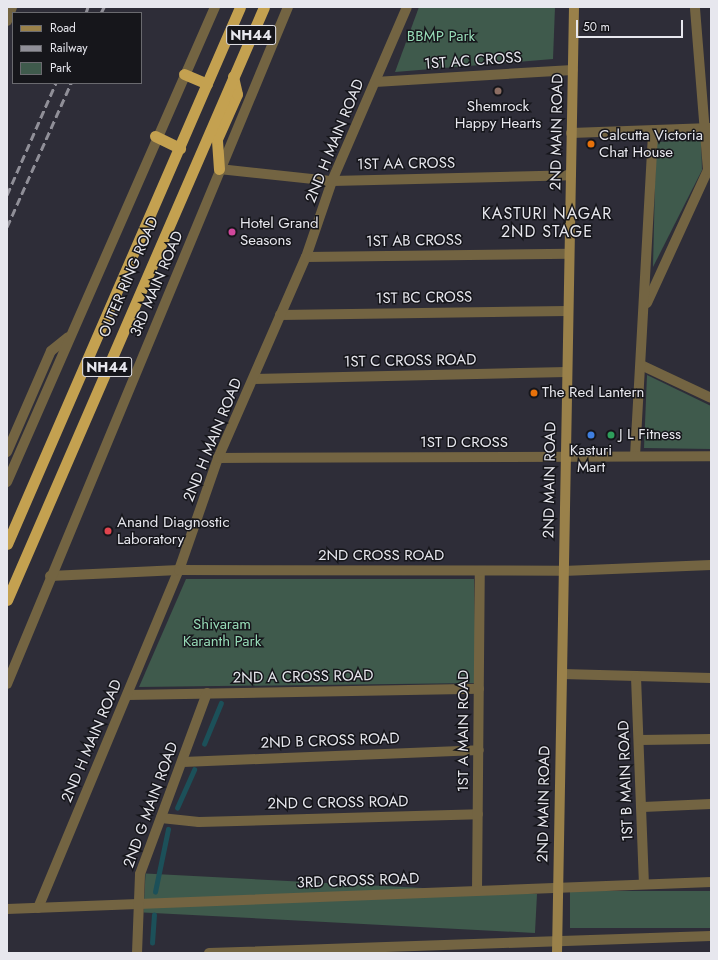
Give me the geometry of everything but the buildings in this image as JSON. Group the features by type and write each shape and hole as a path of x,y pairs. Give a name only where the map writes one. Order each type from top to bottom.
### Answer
{"highway":[{"name":"NH44","path":"207,84 240,7"},
{"name":"NH44","path":"233,76 264,7"},
{"path":"184,74 207,84"},
{"path":"219,169 217,139 237,94 233,76"},
{"name":"OUTER RING ROAD","path":"7,600 233,76"},
{"name":"OUTER RING ROAD","path":"7,544 207,84"},
{"path":"155,136 180,148"}],"main road":[{"name":"2ND MAIN ROAD","path":"557,953 574,7"}],"street":[{"path":"7,20 12,7"},
{"path":"7,482 155,136 215,7"},
{"name":"3RD MAIN ROAD","path":"7,684 50,576 288,7"},
{"name":"2ND H MAIN ROAD","path":"38,908 180,570 218,458 254,379 306,257 332,181 407,7"},
{"path":"645,308 708,170 708,128 695,7"},
{"name":"1ST AC CROSS","path":"375,82 573,70"},
{"path":"571,133 708,128"},
{"path":"635,456 645,308 653,130"},
{"name":"1ST AA CROSS","path":"219,169 332,181 571,175"},
{"name":"1ST AB CROSS","path":"306,257 569,254"},
{"name":"1ST BC CROSS","path":"280,315 568,310"},
{"path":"7,452 51,352 68,338"},
{"path":"641,365 711,398"},
{"name":"1ST C CROSS ROAD","path":"254,379 567,372"},
{"name":"1ST D CROSS","path":"218,458 711,456"},
{"name":"2ND CROSS ROAD","path":"50,576 180,570 563,571 711,565"},
{"name":"1ST A MAIN ROAD","path":"477,891 480,571"},
{"path":"562,674 711,678"},
{"name":"1ST B MAIN ROAD","path":"636,677 643,807 644,884"},
{"name":"2ND A CROSS ROAD","path":"128,695 480,689"},
{"name":"2ND G MAIN ROAD","path":"137,953 140,874 183,762 207,693"},
{"path":"640,740 711,739"},
{"name":"2ND B CROSS ROAD","path":"183,762 479,750"},
{"path":"643,807 711,804"},
{"name":"2ND C CROSS ROAD","path":"161,818 199,822 478,814"},
{"name":"3RD CROSS ROAD","path":"7,909 711,882"},
{"path":"209,953 557,940 711,936"}],"green space":[{"name":"BBMP Park","path":"419,7 555,7 553,59 395,72"},
{"path":"701,140 702,170 653,267 656,142"},
{"path":"647,375 711,406 711,449 644,448"},
{"name":"Shivaram Karanth Park","path":"186,579 474,579 476,683 139,687"},
{"path":"146,873 537,894 535,933 143,912"},
{"path":"570,891 711,891 711,928 570,928"}],"waterway":[{"path":"204,744 221,703"},
{"path":"177,808 194,770"},
{"path":"155,892 168,829"},
{"path":"152,943 154,915"}],"railway":[{"path":"86,12 88,7"},
{"path":"102,12 104,7"},
{"path":"7,195 56,84"},
{"path":"7,227 71,84"}],"place":[{"name":"Shemrock Happy Hearts","path":"498,91"},
{"name":"Calcutta Victoria Chat House","path":"591,144"},
{"name":"Hotel Grand Seasons","path":"232,232"},
{"name":"The Red Lantern","path":"534,393"},
{"name":"Kasturi Mart","path":"591,435"},
{"name":"J L Fitness","path":"611,435"},
{"name":"Anand Diagnostic Laboratory","path":"108,531"}],"district":[{"name":"KASTURI NAGAR 2ND STAGE","path":"547,223"}]}
